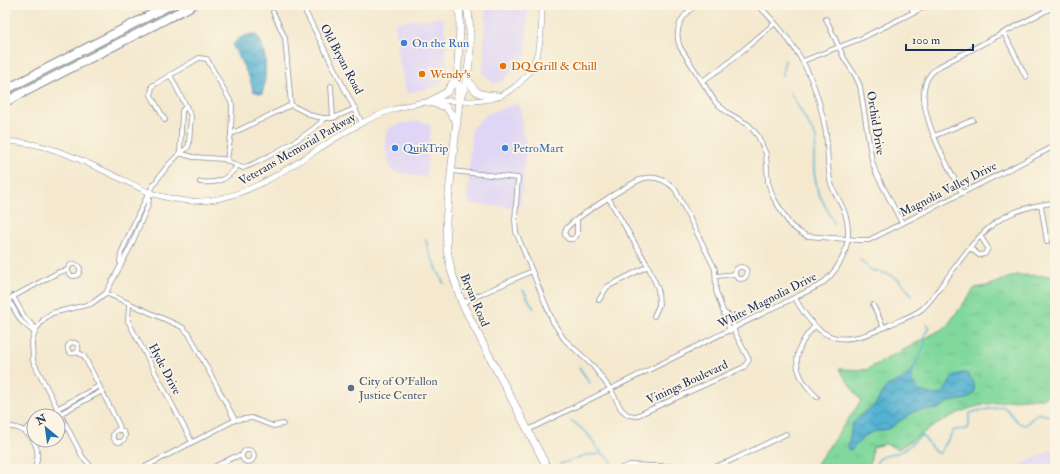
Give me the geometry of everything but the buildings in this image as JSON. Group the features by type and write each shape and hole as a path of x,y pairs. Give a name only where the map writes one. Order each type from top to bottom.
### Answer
{"highway":[{"path":"5,90 170,5"},
{"path":"5,102 193,5"}],"main road":[{"name":"Bryan Road","path":"459,5 461,33 457,86 459,101 446,220 447,250 452,275 462,303 548,469"},
{"name":"Bryan Road","path":"459,101 465,87 470,37 467,5"},
{"path":"429,102 451,89 458,72"},
{"path":"466,77 471,86 479,94 499,96"},
{"path":"429,102 446,107 457,122"}],"street":[{"name":"Old Bryan Road","path":"302,5 356,108 362,123"},
{"name":"Veterans Memorial Parkway","path":"5,142 24,143 58,151 150,193 196,202 233,196 270,178 362,123 395,109 429,102 481,102 499,96 518,84 533,65 541,41 542,5"},
{"name":"Magnolia Valley Drive","path":"697,5 682,17 678,30 680,47 721,108 749,125 758,136 766,154 770,189 790,225 807,236 869,240 1055,146"},
{"name":"White Magnolia Drive","path":"528,430 822,284 843,260 849,239 846,216 830,180 826,135 819,101 804,61 775,23 758,5"},
{"path":"910,5 914,13"},
{"path":"804,61 840,48 928,5"},
{"path":"962,193 934,136 928,120 924,90 927,80 940,66 1055,6"},
{"path":"273,12 286,38 291,105"},
{"name":"Orchid Drive","path":"826,19 860,86 870,152 876,172 902,223"},
{"path":"702,81 722,68 775,23"},
{"path":"1004,33 1026,76"},
{"path":"165,120 150,92 152,86 199,58 207,59 232,104 231,134 227,160"},
{"path":"56,408 33,361 32,350 35,331 44,319 52,313 91,304 106,293 120,264 121,253 143,203 164,169 188,147 191,120 186,106 170,75"},
{"path":"331,86 333,118"},
{"path":"291,105 313,116 324,118 333,118 356,108"},
{"path":"231,134 291,105"},
{"path":"180,154 182,112 186,106"},
{"path":"180,154 193,157 227,160 237,166 246,167 298,139 321,123 324,118"},
{"path":"934,136 974,120"},
{"path":"200,182 217,182 229,175 237,166"},
{"path":"452,171 518,178 515,226 553,322 564,339 593,366 611,390"},
{"path":"577,220 577,235 573,239 568,238 565,232 567,228 577,220 609,198 645,178 660,179 669,182 676,189 716,276 716,291 724,313 729,315 733,329"},
{"path":"609,198 648,266 658,289 659,305 654,316"},
{"path":"795,298 806,317 814,327 827,335 839,339 853,339 884,328 922,309 970,248 995,223 1012,214 1041,205 1055,203"},
{"path":"1041,205 1047,242"},
{"path":"970,248 979,254 985,254 988,248 980,237"},
{"path":"599,300 607,287 648,266"},
{"path":"35,331 9,299 58,272 68,270"},
{"path":"462,303 532,271"},
{"path":"716,276 736,274"},
{"path":"106,293 182,327 190,334 234,420"},
{"name":"Hyde Drive","path":"129,304 128,321 192,442"},
{"path":"873,305 884,328"},
{"path":"814,327 803,338 798,351 797,365 808,389 817,397"},
{"name":"Vinings Boulevard","path":"611,390 621,409 628,415 636,416 744,367 748,360 733,329"},
{"path":"78,352 84,356 119,425 120,430"},
{"path":"59,408 99,386"},
{"path":"66,411 102,392"},
{"path":"141,469 234,420 252,418 273,426 283,424"},
{"path":"5,427 17,428 26,432"},
{"path":"66,429 82,456 93,469"},
{"path":"619,469 630,465 712,468 786,434"},
{"path":"34,469 37,463 37,448"},
{"path":"210,469 234,457 242,456"}],"shaded area":[{"path":"486,5 528,5 526,54 518,67 501,82 494,84 483,73"},
{"path":"443,17 446,39 447,76 436,87 407,93 398,56 395,22"},
{"path":"518,103 522,116 522,131 526,142 521,208 469,204 467,198 472,127 487,114"},
{"path":"418,121 428,123 431,127 426,178 391,171 385,147 386,132 390,128 398,124"},
{"path":"1055,448 1055,469 1013,469"}],"green space":[{"path":"1016,275 1055,276 1055,388 1044,398 998,402 971,408 942,421 898,449 886,444 873,447 869,469 818,469 816,465 861,401 839,369 866,370 946,327 975,288 987,286"}],"water":[{"path":"254,34 259,38 264,52 265,80 262,94 253,91 250,79 233,46 238,39"},
{"path":"913,369 912,381 919,391 934,395 941,394 954,376 965,373 968,374 973,382 975,388 974,394 967,399 948,402 938,409 915,411 888,429 873,432 865,436 851,450 848,449 852,424 863,413 875,405 887,386 906,377"}],"waterway":[{"path":"782,75 785,60"},
{"path":"790,92 817,139 814,154 814,172 818,192 834,223"},
{"path":"426,240 428,250 444,284"},
{"path":"860,260 871,270 888,274 899,280 912,295"},
{"path":"523,290 534,309"},
{"path":"913,369 925,344 924,336 929,327 926,324"},
{"path":"579,367 590,383"},
{"path":"876,469 876,464 881,458 902,451 922,435 935,452 940,453 954,430 967,429 969,426 969,414 973,412 994,409 1002,406 1008,410 1018,422 1025,425 1038,413 1049,416 1055,413"},
{"path":"571,420 588,434 597,448 613,463"},
{"path":"560,464 586,455 604,454"}],"place":[{"name":"On the Run","path":"404,43"},
{"name":"DQ Grill & Chill","path":"503,66"},
{"name":"Wendy's","path":"422,74"},
{"name":"QuikTrip","path":"395,148"},
{"name":"PetroMart","path":"505,148"},
{"name":"City of O'Fallon Justice Center","path":"351,388"}]}
